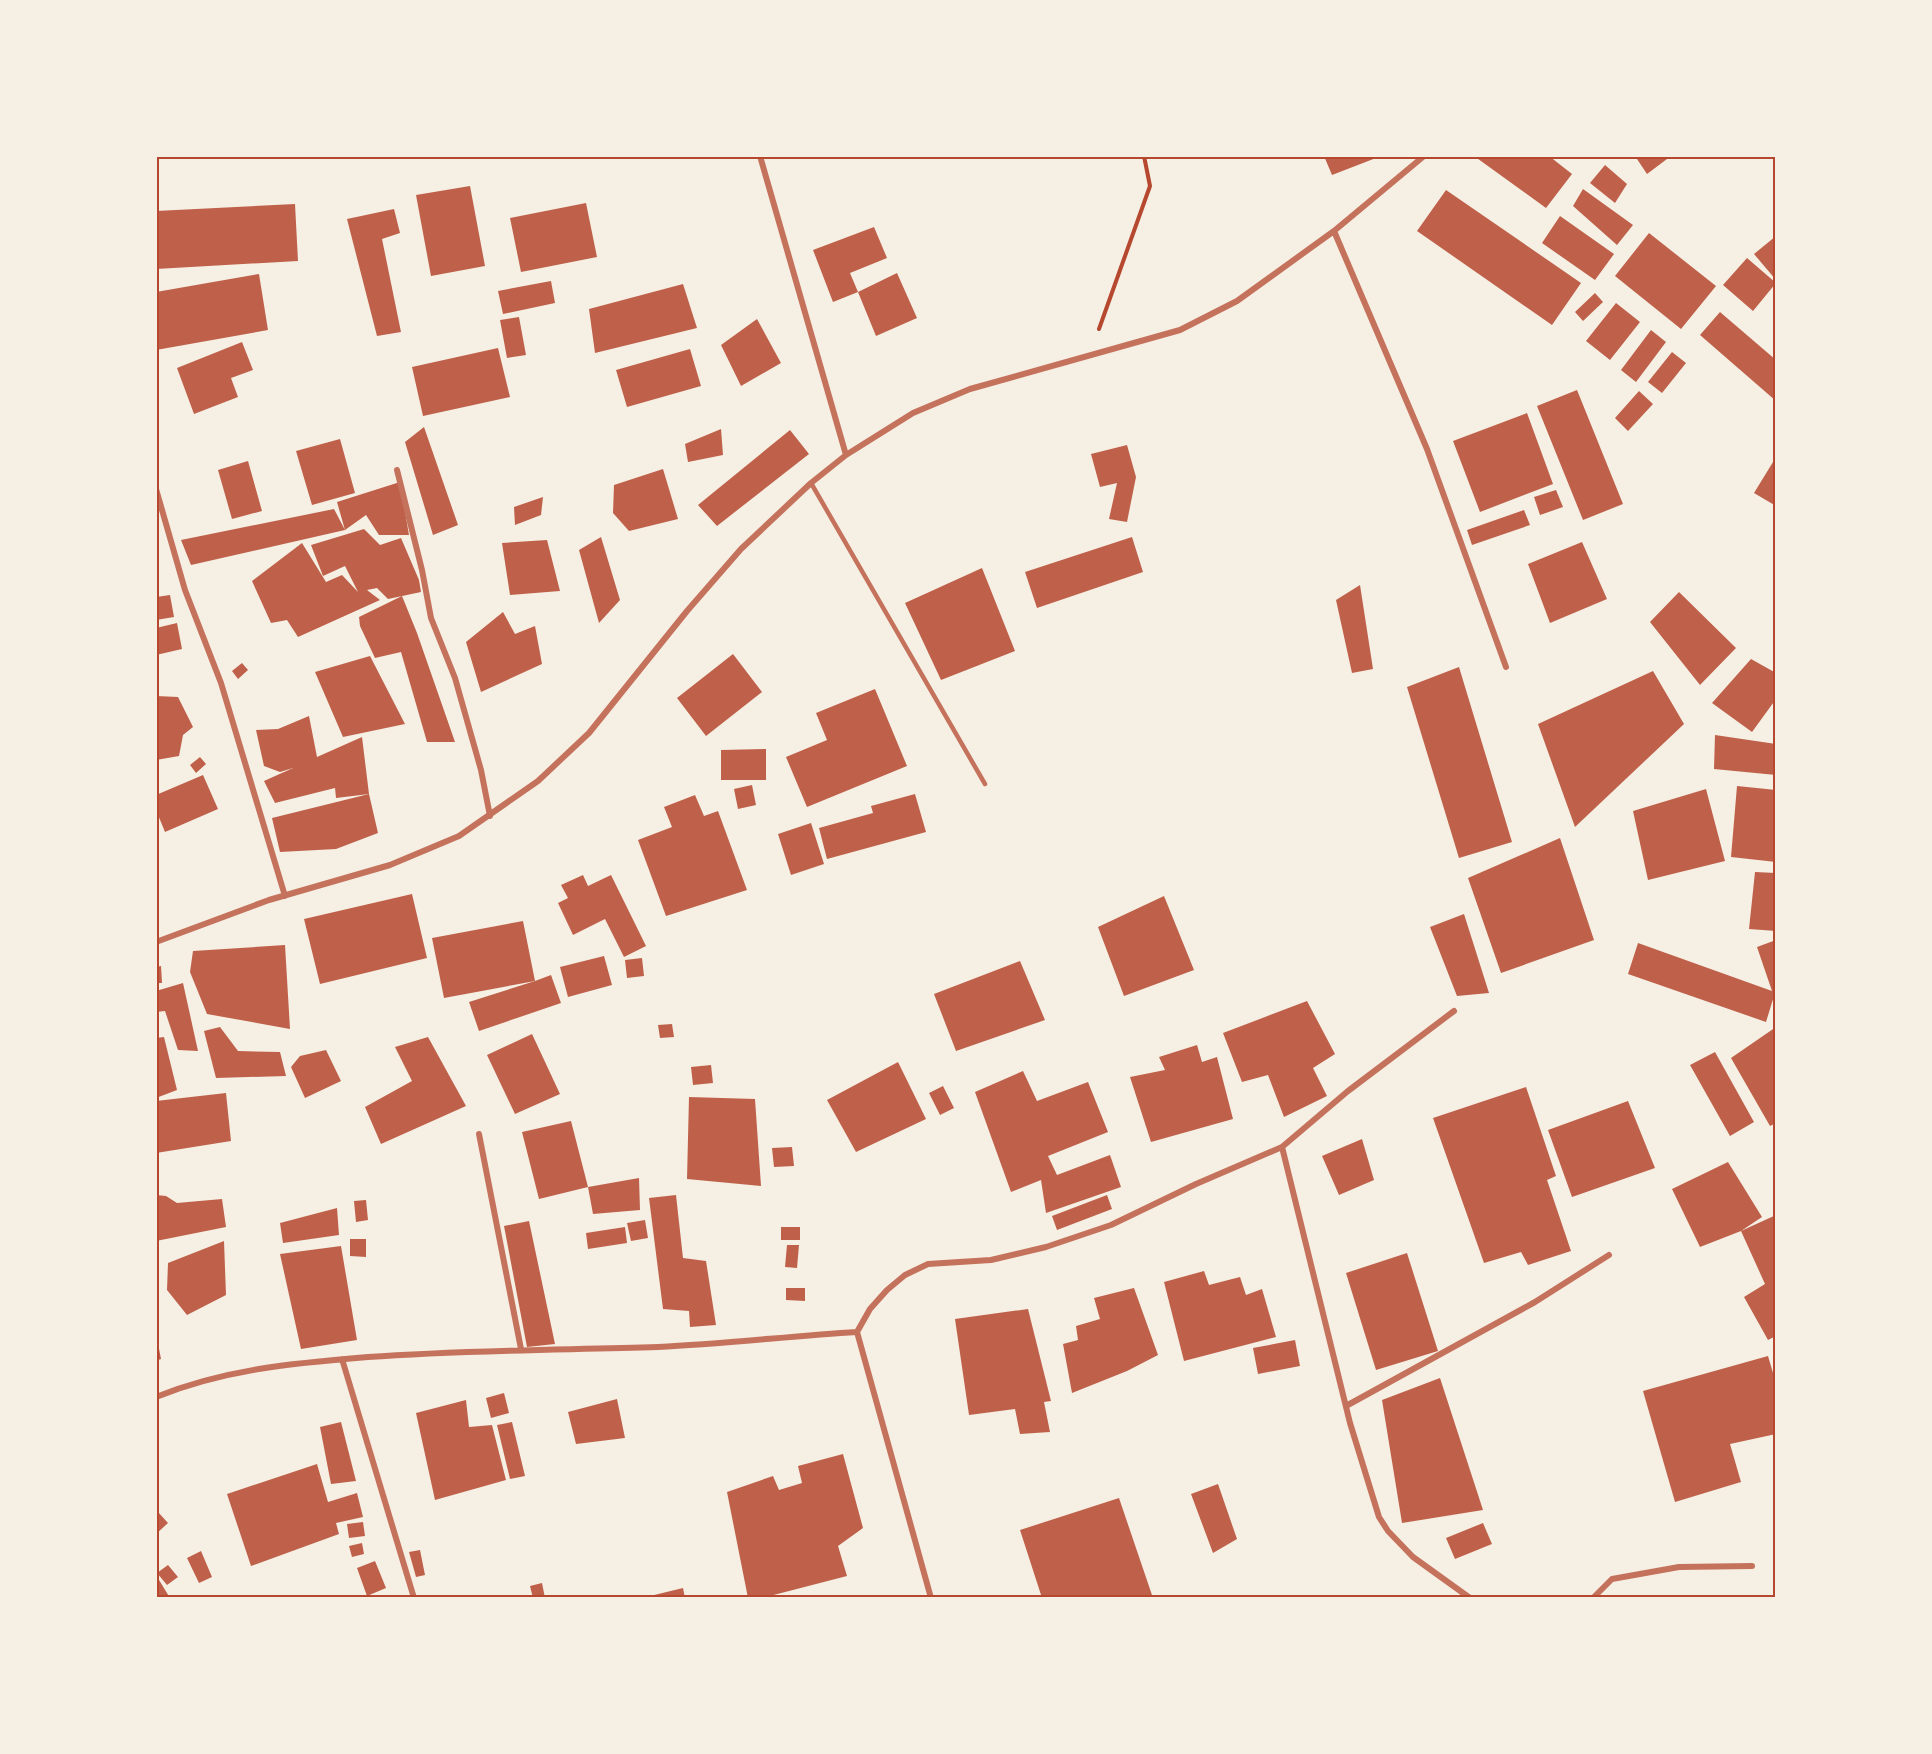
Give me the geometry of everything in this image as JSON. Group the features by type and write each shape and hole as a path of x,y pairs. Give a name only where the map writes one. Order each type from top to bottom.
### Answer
{"street":[{"path":"759,156 846,455"},
{"path":"156,942 285,896 390,865 459,836 538,781 589,733 687,611 741,549 811,483 846,455 913,413 970,389 1180,330 1237,301 1334,231 1424,156"},
{"path":"1334,231 1427,449 1506,667"},
{"path":"397,470 422,570 431,618 455,678 481,770 490,816"},
{"path":"156,489 184,590 221,683 285,896"},
{"path":"931,1598 857,1332 870,1309 905,1275 927,1264 991,1260 1047,1247 1111,1225 1196,1184 1282,1147 1348,1091 1454,1011"},
{"path":"479,1134 521,1349"},
{"path":"1282,1147 1346,1406 1379,1517 1388,1531 1413,1557 1470,1598"},
{"path":"1346,1406 1535,1302 1609,1255"},
{"path":"156,1397 193,1382 252,1368 342,1359 462,1350 660,1347 857,1332"},
{"path":"342,1359 414,1598"},
{"path":"1593,1598 1612,1579 1679,1567 1752,1566"}],"lane":[{"path":"811,483 985,784"}],"path":[{"path":"1091,356 1150,186 1144,156"}],"building":[{"path":"1324,156 1375,156 1376,158 1332,175"},
{"path":"1474,156 1549,156 1572,174 1546,208"},
{"path":"1635,156 1671,156 1647,174"},
{"path":"1605,165 1627,184 1615,203 1590,183"},
{"path":"470,186 485,266 431,276 416,195"},
{"path":"1583,189 1633,225 1617,245 1573,206"},
{"path":"1446,190 1581,283 1552,325 1417,231"},
{"path":"586,203 597,257 521,272 510,218"},
{"path":"295,204 298,261 156,269 156,211"},
{"path":"394,209 400,233 382,239 401,332 377,336 347,219"},
{"path":"1560,216 1614,254 1595,280 1542,243"},
{"path":"874,227 887,258 850,273 858,292 833,302 813,250"},
{"path":"1649,233 1716,286 1681,329 1615,276"},
{"path":"1776,236 1776,280 1754,254"},
{"path":"1747,258 1776,283 1753,311 1723,285"},
{"path":"897,273 917,318 876,336 858,292"},
{"path":"259,274 268,330 156,350 156,292"},
{"path":"551,281 555,303 503,314 498,291"},
{"path":"683,284 697,328 595,353 589,309"},
{"path":"1595,293 1603,302 1583,321 1575,312"},
{"path":"1616,303 1640,322 1610,360 1586,341"},
{"path":"1720,312 1776,360 1776,401 1700,335"},
{"path":"519,317 526,355 507,358 500,320"},
{"path":"757,319 781,363 741,386 721,345"},
{"path":"1651,330 1666,342 1636,382 1621,370"},
{"path":"242,342 253,370 231,378 238,397 194,414 177,368"},
{"path":"498,348 510,397 423,416 412,367"},
{"path":"690,349 701,386 627,407 616,370"},
{"path":"1672,352 1686,363 1662,393 1648,382"},
{"path":"1577,390 1623,504 1583,520 1537,406"},
{"path":"1639,391 1653,404 1628,431 1615,418"},
{"path":"1527,413 1553,484 1480,512 1453,441"},
{"path":"424,427 458,525 433,535 405,442"},
{"path":"721,429 723,455 688,462 685,444"},
{"path":"790,430 809,454 717,526 698,505"},
{"path":"340,439 355,493 312,505 296,451"},
{"path":"1127,445 1136,477 1127,522 1109,519 1117,483 1100,487 1091,454"},
{"path":"248,461 262,511 232,519 218,470"},
{"path":"1773,462 1776,463 1776,506 1754,493"},
{"path":"663,469 678,519 629,531 613,513 614,485"},
{"path":"400,482 409,535 379,535 366,515 345,530 337,502"},
{"path":"1556,490 1563,507 1540,515 1534,497"},
{"path":"543,497 541,515 515,525 514,507"},
{"path":"334,509 345,530 191,565 181,540"},
{"path":"1524,510 1530,525 1472,545 1467,530"},
{"path":"364,529 380,545 401,538 419,580 421,592 388,599 377,588 367,590 380,600 298,637 287,620 271,623 252,581 302,543 326,582 342,575 358,592 345,566 323,576 311,545"},
{"path":"601,537 620,600 599,623 579,550"},
{"path":"1132,537 1143,572 1037,608 1025,572"},
{"path":"547,540 560,591 510,595 502,543"},
{"path":"1582,542 1607,599 1550,623 1528,564"},
{"path":"982,568 1015,651 941,680 905,603"},
{"path":"1360,585 1373,669 1352,673 1336,600"},
{"path":"1679,592 1736,648 1700,685 1650,622"},
{"path":"170,595 174,617 156,620 156,597"},
{"path":"402,596 455,742 427,742 401,652 375,658 360,626 359,617"},
{"path":"503,612 515,634 535,626 542,664 481,692 466,642"},
{"path":"177,623 182,649 156,655 156,628"},
{"path":"733,654 762,692 706,736 677,698"},
{"path":"370,656 405,724 343,737 315,672"},
{"path":"1751,659 1776,673 1776,699 1752,732 1712,703"},
{"path":"242,663 248,670 238,679 232,671"},
{"path":"1459,667 1512,842 1459,858 1407,687"},
{"path":"1653,671 1684,724 1575,827 1538,724"},
{"path":"875,689 907,766 807,807 786,757 827,740 816,713"},
{"path":"156,696 178,697 193,727 183,735 179,756 156,760"},
{"path":"309,716 317,757 362,737 369,794 336,798 335,788 275,803 264,781 293,768 280,772 264,766 256,730 278,729"},
{"path":"1715,735 1776,744 1776,775 1714,769"},
{"path":"766,749 766,780 721,780 721,750"},
{"path":"200,757 206,764 196,773 190,765"},
{"path":"203,775 218,809 165,832 156,810 156,795"},
{"path":"752,785 756,805 738,809 734,789"},
{"path":"1737,786 1776,790 1776,862 1731,857"},
{"path":"1706,789 1725,861 1648,880 1633,811"},
{"path":"369,794 378,833 336,849 280,852 272,818"},
{"path":"915,794 926,832 827,859 819,828 873,813 871,806"},
{"path":"695,795 704,816 718,811 747,890 666,916 638,840 672,827 664,807"},
{"path":"811,823 824,864 791,875 778,834"},
{"path":"1560,838 1594,940 1501,973 1468,878"},
{"path":"1755,872 1776,873 1776,931 1749,929"},
{"path":"583,875 588,886 611,875 646,946 624,957 605,919 573,935 558,903 568,898 561,885"},
{"path":"412,894 427,958 320,984 304,919"},
{"path":"1164,896 1194,970 1124,996 1098,927"},
{"path":"1464,914 1489,993 1457,996 1430,927"},
{"path":"523,921 535,981 444,998 432,938"},
{"path":"1776,940 1776,1000 1774,996 1766,1022 1628,974 1638,943 1772,991 1757,947"},
{"path":"285,945 290,1029 207,1014 190,972 193,951"},
{"path":"604,956 612,985 568,997 560,967"},
{"path":"642,958 644,976 627,978 625,960"},
{"path":"1020,961 1045,1020 956,1051 934,994"},
{"path":"161,966 162,983 156,983 156,967"},
{"path":"551,975 561,1003 479,1031 469,1002"},
{"path":"183,983 198,1051 178,1050 165,1011 156,1012 156,991"},
{"path":"1307,1001 1335,1054 1313,1068 1327,1096 1284,1117 1268,1075 1242,1082 1223,1033"},
{"path":"672,1024 674,1037 660,1038 658,1025"},
{"path":"220,1027 238,1051 280,1052 286,1076 216,1078 204,1031"},
{"path":"1776,1027 1776,1123 1770,1126 1731,1058"},
{"path":"532,1034 560,1094 515,1114 487,1055"},
{"path":"164,1037 177,1090 156,1098 156,1038"},
{"path":"428,1037 466,1106 381,1144 365,1107 412,1081 395,1047"},
{"path":"1197,1045 1202,1062 1217,1057 1233,1119 1151,1142 1130,1077 1165,1070 1159,1057"},
{"path":"326,1050 341,1081 305,1098 291,1067 300,1056"},
{"path":"1715,1052 1754,1122 1730,1136 1690,1065"},
{"path":"898,1062 926,1119 856,1152 827,1100"},
{"path":"711,1065 713,1083 693,1085 691,1067"},
{"path":"1023,1071 1037,1101 1088,1082 1108,1132 1048,1156 1057,1175 1110,1155 1121,1187 1046,1213 1041,1180 1011,1192 975,1092"},
{"path":"943,1086 954,1108 940,1115 929,1093"},
{"path":"1526,1087 1556,1176 1547,1180 1571,1251 1528,1265 1521,1252 1484,1263 1433,1118"},
{"path":"226,1093 231,1141 156,1153 156,1101"},
{"path":"689,1097 755,1099 761,1186 687,1179"},
{"path":"1628,1101 1655,1168 1572,1197 1548,1130"},
{"path":"571,1121 588,1187 539,1199 522,1132"},
{"path":"1362,1139 1374,1180 1339,1195 1322,1156"},
{"path":"792,1147 794,1166 774,1167 772,1148"},
{"path":"1728,1162 1762,1217 1741,1231 1700,1247 1672,1189"},
{"path":"639,1178 640,1210 593,1214 588,1187"},
{"path":"156,1195 166,1196 177,1203 222,1199 226,1227 156,1241"},
{"path":"676,1195 683,1258 706,1261 716,1325 690,1327 689,1311 663,1309 649,1198"},
{"path":"1107,1195 1112,1209 1057,1230 1052,1216"},
{"path":"366,1200 368,1220 356,1222 354,1201"},
{"path":"337,1208 339,1235 283,1243 280,1223"},
{"path":"1776,1215 1776,1336 1768,1340 1744,1297 1765,1284 1741,1231"},
{"path":"645,1220 648,1238 631,1241 627,1223"},
{"path":"529,1221 555,1344 527,1347 504,1226"},
{"path":"625,1227 627,1243 588,1249 586,1233"},
{"path":"781,1227 800,1227 800,1240 781,1240"},
{"path":"350,1239 366,1239 366,1257 350,1256"},
{"path":"224,1241 226,1295 187,1315 167,1290 168,1263"},
{"path":"787,1245 799,1245 797,1268 785,1267"},
{"path":"341,1246 357,1340 301,1349 280,1254"},
{"path":"1407,1253 1438,1351 1376,1370 1346,1273"},
{"path":"1204,1271 1209,1285 1240,1277 1246,1295 1262,1289 1276,1337 1184,1361 1164,1282"},
{"path":"786,1288 805,1288 805,1301 786,1300"},
{"path":"1134,1288 1158,1355 1127,1371 1072,1393 1063,1344 1078,1340 1076,1326 1100,1319 1094,1298"},
{"path":"1028,1309 1051,1401 1044,1402 1050,1432 1020,1434 1015,1409 969,1415 955,1319"},
{"path":"156,1333 161,1359 156,1361"},
{"path":"1295,1340 1300,1366 1258,1374 1253,1348"},
{"path":"1768,1356 1776,1383 1776,1434 1730,1444 1741,1482 1675,1502 1643,1391"},
{"path":"1440,1378 1483,1510 1402,1523 1382,1400"},
{"path":"504,1393 509,1413 491,1418 486,1398"},
{"path":"617,1399 625,1438 576,1444 568,1412"},
{"path":"466,1400 469,1427 492,1425 506,1480 435,1500 416,1413"},
{"path":"341,1422 356,1481 331,1484 320,1427"},
{"path":"512,1422 525,1476 510,1479 497,1425"},
{"path":"843,1454 863,1528 838,1546 847,1576 762,1598 748,1598 727,1492 773,1476 779,1490 802,1483 798,1466"},
{"path":"317,1464 328,1502 357,1493 363,1517 336,1523 339,1534 251,1566 227,1494"},
{"path":"1218,1484 1237,1539 1213,1553 1191,1494"},
{"path":"1119,1498 1153,1598 1042,1598 1020,1530"},
{"path":"158,1512 168,1523 156,1534 156,1514"},
{"path":"363,1522 365,1536 349,1538 347,1524"},
{"path":"1483,1523 1492,1544 1455,1559 1446,1538"},
{"path":"362,1543 364,1554 352,1557 349,1546"},
{"path":"420,1550 425,1575 416,1577 409,1552"},
{"path":"201,1551 212,1577 199,1583 187,1558"},
{"path":"375,1561 386,1588 367,1596 357,1568"},
{"path":"168,1565 178,1577 167,1585 157,1573"},
{"path":"156,1575 170,1598 156,1598"},
{"path":"542,1583 545,1598 533,1598 530,1586"},
{"path":"683,1588 685,1598 646,1598 646,1597"}]}
